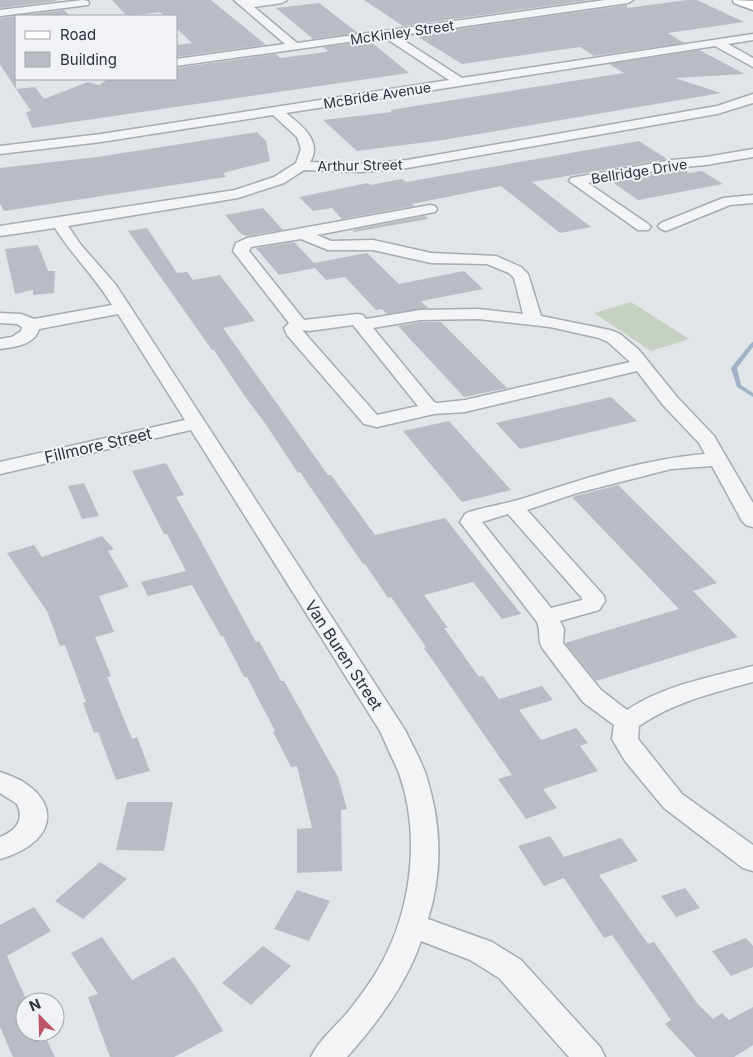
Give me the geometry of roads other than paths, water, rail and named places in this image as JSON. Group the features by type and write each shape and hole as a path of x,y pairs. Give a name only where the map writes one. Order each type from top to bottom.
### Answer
{"main road":[{"path":"739,0 753,6"}],"street":[{"path":"241,2 282,0"},
{"name":"McKinley Street","path":"178,63 628,0"},
{"path":"241,2 294,46"},
{"path":"0,13 85,5"},
{"path":"386,34 458,81"},
{"name":"McBride Avenue","path":"0,150 101,138 458,81 753,37"},
{"path":"715,42 753,63"},
{"name":"Arthur Street","path":"0,231 238,194 279,180 301,166 361,168 407,164 717,110 737,105 753,98"},
{"path":"276,111 302,134 307,141 308,153 301,166"},
{"name":"Bellridge Drive","path":"753,153 706,161 672,164 576,181 642,227 644,233 650,236 666,237 673,232 666,226 728,201 753,199"},
{"path":"299,325 241,251 241,246 247,243 303,234 326,227 430,210"},
{"name":"Van Buren Street","path":"59,223 76,248 108,285 404,751 420,797 426,839 423,885 413,926 393,970 362,1017 327,1057"},
{"path":"303,234 328,245 380,246 430,258 481,258 502,263 516,270 522,277 533,319"},
{"path":"0,318 20,319 31,325 122,308"},
{"path":"362,325 420,315 445,313 478,314 533,319 604,334 624,345 670,400 707,440 753,521"},
{"path":"432,409 427,406 357,319 310,326 299,325 292,328 371,420 377,421 432,409 440,410 465,406 642,365"},
{"path":"0,344 24,337 29,333 31,325"},
{"name":"Fillmore Street","path":"0,468 196,423"},
{"path":"627,722 592,696 551,644 552,629 546,617 470,522 476,516 538,501 570,489 671,463 718,459"},
{"path":"513,507 593,596 594,601 591,605 546,617"},
{"path":"753,674 685,693 644,709 627,722 625,739 634,754 674,801 753,860"},
{"path":"0,782 16,790 29,802 34,820 33,825 23,838 0,848"},
{"path":"413,926 481,951 510,969 590,1057"}],"waterway":[{"path":"753,344 734,368 739,386 753,395"}]}
